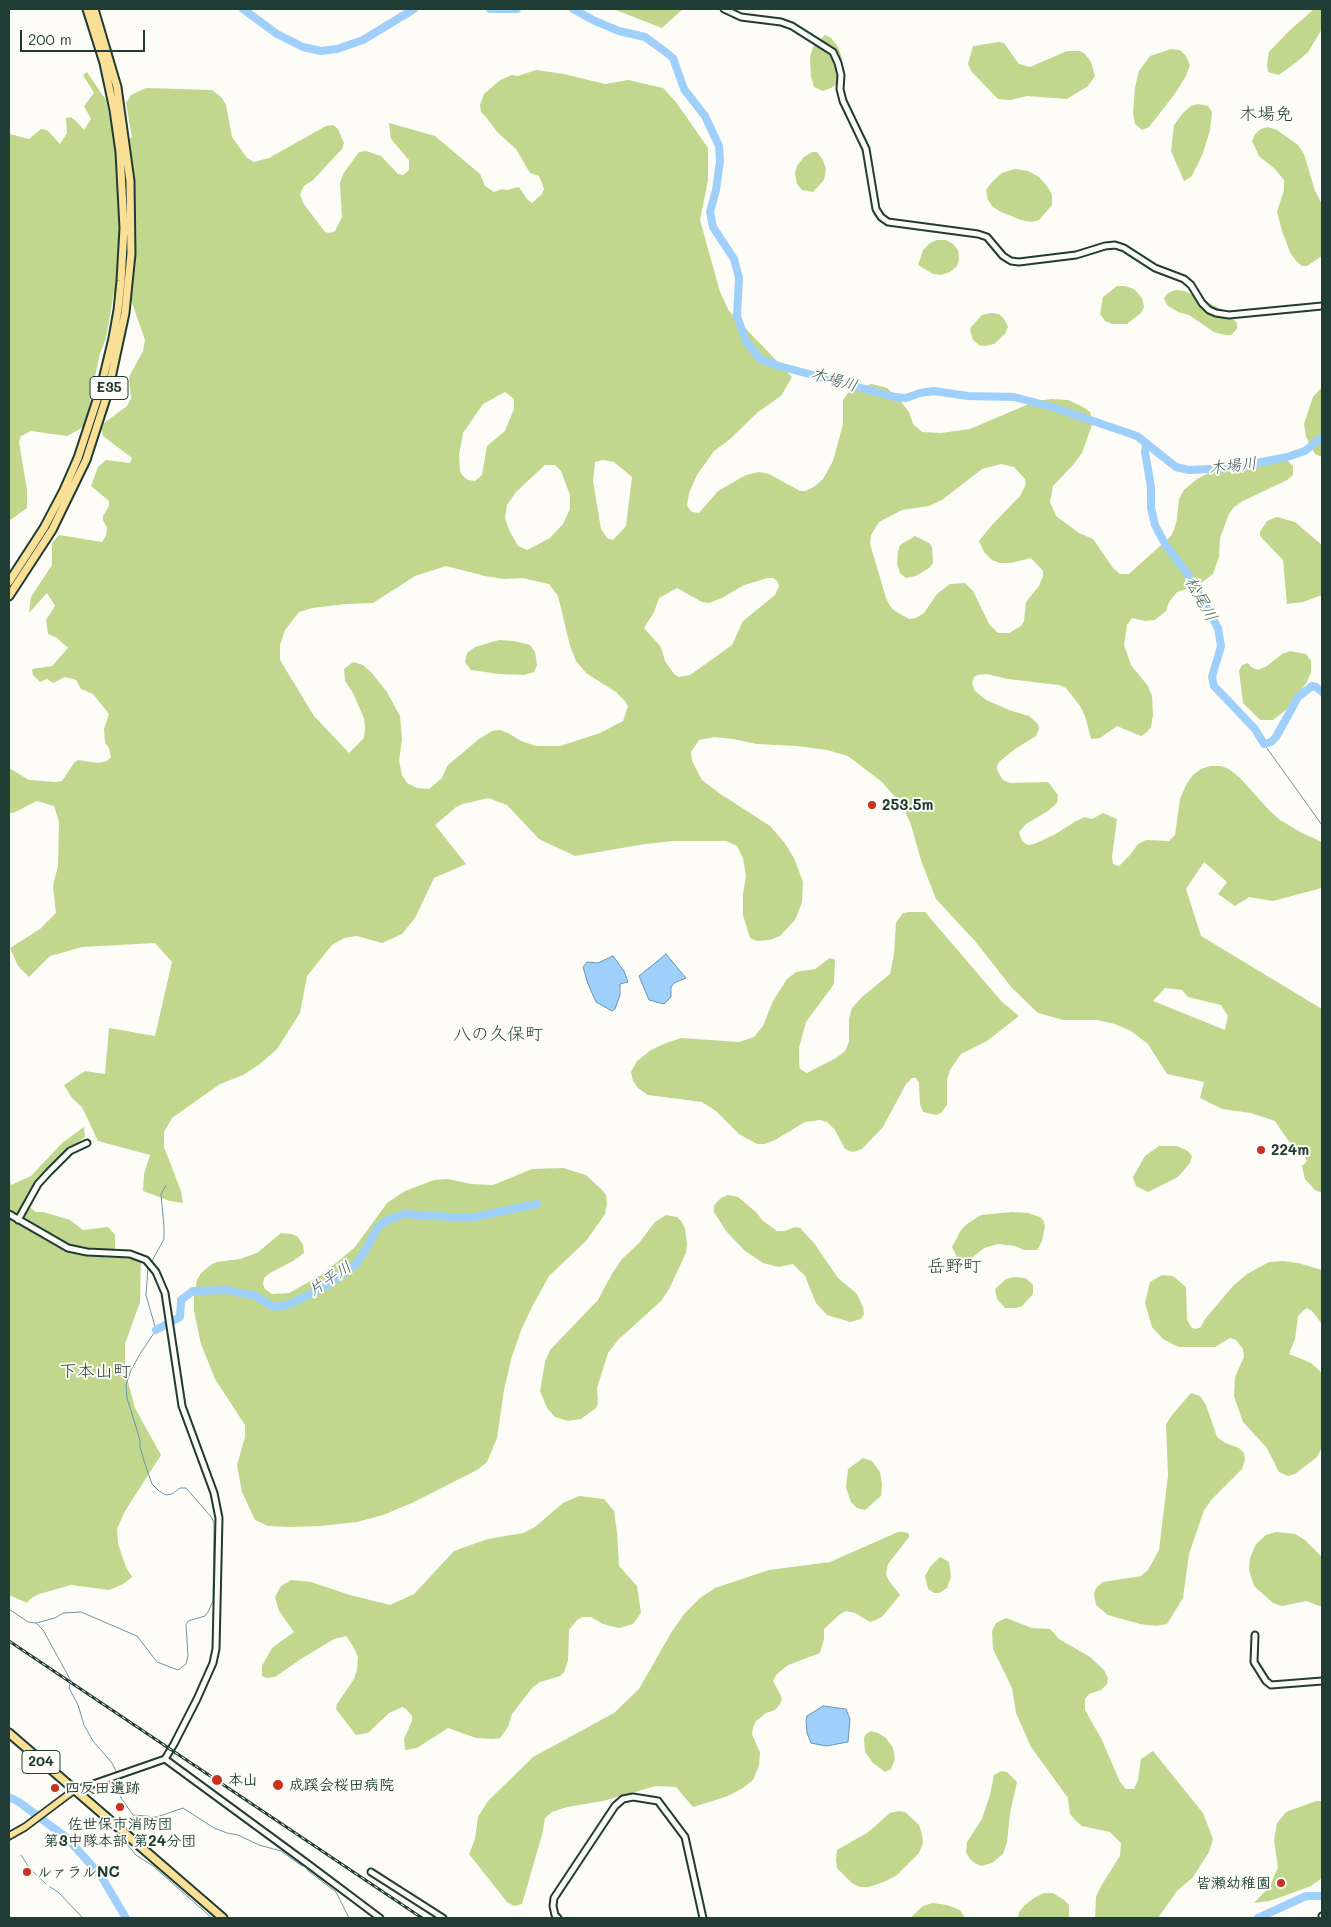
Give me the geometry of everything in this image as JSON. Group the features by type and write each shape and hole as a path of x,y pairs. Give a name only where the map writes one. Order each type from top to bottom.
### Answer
{"highway":[{"name":"E35","path":"9,582 25,560 64,490 89,428 113,338 121,281 124,228 120,152 114,110 104,63 87,9"},
{"name":"E35","path":"9,596 52,530 71,494 96,431 108,392 121,336 128,285 132,228 128,158 117,87 94,9"},
{"name":"204","path":"9,1733 73,1791 223,1918"}],"main road":[{"path":"9,1836 25,1827 73,1791"}],"street":[{"path":"724,9 741,17 781,22 792,26 833,52 841,75 840,89 844,101 866,149 876,209 881,217 888,222 978,234 987,237 1003,256 1011,261 1019,262 1076,255 1105,246 1115,245 1124,248 1155,268 1184,279 1191,285 1202,303 1209,310 1216,313 1229,315 1322,306"},
{"path":"18,1220 38,1184 70,1151 87,1143"},
{"path":"9,1214 68,1248 87,1252 130,1254 146,1260 156,1272 165,1292 182,1406 214,1494 219,1518 218,1638 213,1663 193,1708 165,1759 73,1791"},
{"path":"1255,1635 1254,1662 1266,1681 1271,1684 1322,1681"},
{"path":"165,1759 380,1918"},
{"path":"558,1918 555,1915 553,1906 554,1898 616,1806 623,1799 633,1796 658,1801 685,1836 703,1918"},
{"path":"371,1872 444,1918"}],"green space":[{"path":"613,9 683,9 662,28"},
{"path":"1314,9 1322,9 1322,29 1308,52 1279,75 1268,72 1269,52"},
{"path":"825,35 831,38 838,47 842,58 842,72 838,83 823,91 814,87 811,77 810,57 813,47"},
{"path":"1004,43 1019,64 1030,67 1067,51 1080,51 1091,62 1095,76 1088,86 1067,99 1027,96 1011,100 998,99 972,72 968,64 973,46"},
{"path":"1171,49 1180,50 1186,56 1190,65 1186,76 1174,95 1149,127 1142,130 1135,124 1133,114 1135,87 1139,71 1150,56"},
{"path":"536,70 564,74 605,84 628,80 663,88 676,102 708,148 708,180 700,220 720,292 729,311 792,377 781,396 758,412 729,440 714,451 697,475 689,493 687,506 692,512 699,513 718,491 746,475 759,472 769,474 800,491 806,491 815,486 823,479 833,461 843,424 843,400 848,393 856,388 872,384 887,388 898,398 909,412 913,424 922,432 941,433 970,429 1036,401 1052,399 1068,400 1090,412 1093,422 1082,453 1053,486 1050,502 1056,516 1079,533 1093,539 1113,568 1120,574 1129,574 1171,536 1177,519 1179,499 1184,490 1197,479 1215,470 1238,464 1283,460 1288,461 1293,466 1293,475 1287,480 1234,507 1229,514 1220,538 1219,557 1213,574 1197,586 1177,592 1169,602 1166,611 1155,620 1145,621 1132,618 1127,625 1124,645 1131,665 1148,686 1152,696 1153,715 1151,727 1147,732 1141,736 1117,726 1100,738 1091,739 1085,716 1080,706 1066,688 1059,685 1008,679 986,674 974,677 972,684 975,691 986,700 1029,716 1038,724 1039,729 1036,736 1015,749 999,762 997,767 1003,780 1010,783 1048,782 1058,795 1057,803 1048,811 1026,824 1019,832 1022,841 1028,845 1054,835 1085,817 1092,819 1103,813 1117,819 1112,857 1113,864 1119,866 1138,844 1146,840 1169,841 1175,835 1180,799 1186,785 1193,775 1201,769 1210,766 1221,766 1229,769 1280,820 1322,842 1322,887 1318,889 1273,901 1249,897 1235,906 1218,894 1227,882 1204,862 1186,889 1201,936 1322,1009 1322,1193 1315,1190 1305,1179 1302,1166 1307,1161 1303,1154 1296,1152 1275,1121 1251,1113 1222,1109 1200,1098 1204,1082 1167,1074 1148,1044 1131,1031 1115,1024 1097,1020 1063,1020 1038,1013 1012,988 975,941 936,899 922,863 910,822 902,805 882,782 848,756 827,750 757,744 714,737 699,740 691,752 692,761 702,780 770,826 784,842 794,858 803,882 802,902 795,920 780,936 770,940 757,941 750,938 743,915 743,894 746,876 743,858 737,846 726,841 673,841 575,856 539,839 507,805 488,798 463,804 456,807 435,825 466,864 434,878 415,918 402,934 382,943 357,936 344,938 332,945 307,976 300,1013 277,1049 260,1064 243,1075 220,1084 172,1118 164,1132 164,1147 181,1191 183,1203 170,1201 143,1191 144,1174 150,1155 98,1141 82,1107 72,1098 64,1085 85,1071 105,1074 109,1028 155,1036 172,962 155,943 82,947 50,956 29,977 18,966 10,948 40,929 56,913 53,886 58,866 59,822 54,806 37,801 13,813 9,813 9,768 29,780 55,782 62,781 78,760 98,763 107,761 111,757 109,748 105,743 104,729 109,714 93,694 81,689 76,680 65,677 53,683 47,679 40,682 33,675 32,669 52,666 68,648 57,638 48,634 46,620 55,606 47,593 29,613 31,597 52,565 52,543 59,535 102,542 106,536 107,528 103,516 109,506 109,501 91,486 98,467 106,460 130,463 132,458 103,436 101,428 104,423 127,406 131,398 129,377 143,351 145,340 131,300 114,292 106,338 99,357 86,423 80,429 67,436 31,431 21,436 19,442 27,490 27,508 9,521 9,129 10,134 29,139 41,129 47,130 60,144 67,133 66,118 71,117 84,130 91,119 84,106 94,93 83,75 87,72 106,100 114,139 132,138 126,103 131,95 146,88 212,90 221,97 226,105 232,137 247,158 254,162 269,158 326,126 333,125 338,129 344,143 342,149 312,181 304,186 300,194 303,203 325,232 330,233 335,231 342,217 340,183 343,174 359,152 366,151 381,156 398,174 403,175 409,170 409,160 391,139 389,123 435,136 480,174 485,186 494,192 519,187 532,203 542,194 544,189 539,176 530,173 516,149 497,132 481,112 480,105 484,94 500,80 512,75 518,76","holes":["505,392 514,399 514,409 505,431 487,446 482,475 475,481 468,480 460,471 459,455 463,433 483,404","603,460 614,462 632,477 626,526 613,540 607,538 601,529 593,481 595,462","1001,464 1014,467 1025,479 1026,484 1020,496 979,541 984,552 992,560 1000,563 1011,563 1031,558 1043,571 1039,586 1026,602 1024,621 1021,626 1009,633 998,633 989,624 973,591 965,583 950,584 937,594 924,613 916,618 909,619 890,606 870,544 871,535 879,522 902,510 929,506 942,500 982,469","545,465 555,465 561,471 570,495 570,509 563,524 550,538 527,550 518,546 505,518 507,505 516,492","446,566 485,576 503,579 522,578 549,584 558,596 570,646 576,661 586,673 616,692 625,701 628,706 623,721 600,733 560,746 536,746 521,741 500,730 492,731 479,739 447,766 442,778 429,789 417,788 407,783 402,775 399,761 402,739 400,716 387,692 371,672 363,665 353,662 344,669 345,681 353,693 364,718 365,727 364,738 349,753 314,716 280,660 280,645 285,630 299,612 312,608 373,603 415,576","768,578 773,578 779,586 775,595 743,621 732,645 690,675 679,677 674,674 665,661 661,647 644,628 654,612 659,598 677,588 702,602 709,603 744,585","1165,988 1182,990 1188,997 1221,1005 1228,1016 1225,1030 1153,1001"]},
{"path":"1198,104 1208,106 1212,112 1210,130 1203,153 1194,172 1191,177 1184,181 1171,151 1174,125 1191,106"},
{"path":"1268,127 1277,130 1298,145 1304,154 1315,191 1322,204 1322,256 1307,266 1302,266 1296,261 1290,252 1282,231 1277,212 1284,190 1284,180 1274,168 1259,156 1252,141 1255,134 1261,129"},
{"path":"812,152 817,152 823,160 826,169 824,180 813,192 802,190 797,184 795,173 797,166 804,157"},
{"path":"1015,169 1028,171 1039,177 1052,195 1052,205 1039,220 1031,222 1021,220 1001,212 993,207 988,200 986,190 992,182 1002,173"},
{"path":"937,240 946,240 958,250 959,259 957,266 950,272 941,275 933,274 918,265 923,250 930,243"},
{"path":"1117,286 1134,289 1142,298 1144,307 1141,313 1127,324 1112,324 1105,321 1100,314 1103,297"},
{"path":"1175,290 1185,291 1225,311 1237,323 1237,329 1231,335 1214,332 1189,315 1178,312 1167,305 1164,298 1168,293"},
{"path":"999,314 1005,320 1008,327 1005,334 994,344 979,345 973,340 971,327 982,315"},
{"path":"1322,387 1322,457 1315,454 1306,437 1304,424 1313,397"},
{"path":"1277,517 1295,522 1322,545 1322,595 1303,602 1287,604 1283,560 1260,536 1260,532 1267,521"},
{"path":"915,536 929,543 932,547 933,563 929,568 916,576 906,578 900,573 897,564 898,551 900,545"},
{"path":"499,640 530,645 535,652 537,665 534,672 524,675 471,670 465,662 467,653 475,647"},
{"path":"1290,651 1306,654 1311,661 1311,672 1307,682 1287,709 1273,720 1260,720 1243,703 1239,671 1242,665 1248,663 1251,667 1258,670 1267,666 1282,654"},
{"path":"925,912 1002,1002 1019,1016 987,1041 961,1054 950,1070 947,1080 947,1105 941,1113 936,1115 923,1112 920,1104 919,1083 916,1078 912,1078 906,1084 883,1127 862,1149 853,1152 845,1149 835,1130 827,1122 820,1120 805,1122 775,1140 765,1144 757,1144 739,1134 716,1111 702,1102 648,1095 638,1088 633,1081 631,1072 637,1061 651,1050 666,1043 681,1038 739,1042 754,1037 763,1026 773,1001 787,979 796,972 815,969 830,958 835,960 834,984 806,1022 799,1048 800,1069 807,1073 836,1058 845,1051 849,1042 849,1019 852,1008 862,997 890,974 894,954 896,923 903,913"},
{"path":"84,1127 85,1137 64,1153 34,1184 23,1202 36,1212 43,1212 70,1220 83,1230 108,1227 115,1235 115,1253 141,1258 140,1302 125,1344 125,1371 135,1408 161,1455 125,1511 117,1529 118,1544 126,1567 132,1577 123,1584 109,1590 71,1585 39,1594 27,1603 9,1595 9,1177 11,1185 31,1176 62,1143"},
{"path":"1159,1146 1177,1146 1188,1151 1192,1156 1190,1163 1178,1177 1148,1192 1136,1186 1133,1177 1145,1156"},
{"path":"563,1168 586,1175 602,1190 606,1195 607,1203 605,1214 586,1241 549,1276 522,1328 512,1356 504,1390 497,1438 487,1462 477,1470 412,1503 383,1515 357,1522 289,1527 268,1526 255,1520 242,1492 237,1465 245,1437 245,1425 215,1379 201,1344 194,1311 194,1296 197,1280 201,1273 217,1262 240,1259 257,1253 281,1233 292,1234 298,1237 303,1245 304,1253 270,1273 264,1278 263,1284 265,1289 272,1294 289,1293 321,1275 355,1247 387,1203 405,1191 434,1180 448,1179 471,1184 493,1185 532,1169"},
{"path":"728,1195 738,1197 757,1213 762,1220 777,1231 785,1231 795,1227 800,1228 814,1243 838,1278 857,1294 863,1307 864,1314 861,1319 850,1322 827,1315 816,1303 805,1276 793,1264 779,1267 763,1263 745,1251 726,1231 714,1212 714,1206 717,1202"},
{"path":"1012,1212 1028,1213 1043,1220 1045,1226 1042,1241 1037,1250 1024,1250 1015,1246 998,1244 984,1248 968,1261 963,1263 959,1261 952,1247 961,1230 967,1224 981,1215"},
{"path":"666,1215 677,1217 682,1222 687,1243 686,1253 669,1289 661,1301 618,1340 608,1353 597,1388 598,1403 596,1408 581,1419 568,1421 555,1417 547,1408 540,1391 545,1362 550,1350 598,1300 622,1259 639,1243 655,1222"},
{"path":"1283,1261 1322,1270 1322,1324 1312,1311 1307,1308 1304,1310 1298,1316 1295,1339 1289,1354 1311,1363 1322,1373 1322,1447 1317,1457 1295,1474 1288,1476 1279,1472 1267,1448 1243,1422 1234,1396 1235,1377 1244,1357 1243,1349 1236,1340 1230,1338 1215,1347 1178,1347 1163,1339 1152,1327 1145,1303 1150,1282 1162,1275 1173,1276 1186,1287 1187,1320 1192,1328 1196,1329 1201,1327 1205,1319 1233,1286 1247,1274 1269,1262"},
{"path":"1014,1277 1025,1278 1029,1281 1033,1285 1033,1294 1022,1306 1005,1308 997,1299 995,1289 1006,1279"},
{"path":"1191,1393 1200,1396 1206,1405 1217,1437 1225,1443 1239,1448 1244,1453 1245,1460 1242,1469 1212,1499 1204,1510 1189,1554 1183,1598 1167,1624 1156,1626 1140,1624 1108,1615 1096,1605 1094,1594 1096,1588 1103,1582 1141,1576 1148,1570 1159,1550 1168,1476 1166,1424"},
{"path":"863,1458 872,1461 880,1472 882,1484 881,1496 865,1510 857,1508 851,1502 846,1488 848,1469"},
{"path":"579,1496 604,1499 614,1511 619,1566 637,1586 641,1613 633,1624 619,1628 603,1624 591,1617 582,1617 577,1620 569,1630 568,1661 564,1672 560,1676 540,1682 532,1688 512,1714 508,1727 500,1738 476,1738 448,1728 417,1748 405,1750 404,1739 412,1721 412,1716 402,1707 389,1713 368,1733 356,1735 336,1709 337,1704 354,1679 357,1670 358,1657 346,1636 334,1639 275,1677 266,1678 262,1676 262,1666 272,1648 294,1632 279,1611 275,1597 281,1586 291,1580 311,1582 350,1595 390,1605 414,1594 454,1551 488,1539 523,1533 535,1527 563,1503"},
{"path":"898,1532 905,1532 909,1534 909,1537 888,1564 886,1574 900,1595 882,1617 870,1622 855,1613 846,1611 840,1614 824,1629 824,1639 820,1653 788,1665 776,1675 773,1681 782,1698 780,1704 775,1710 766,1713 756,1721 753,1727 752,1734 760,1753 759,1765 753,1780 728,1796 693,1807 676,1787 656,1786 603,1801 567,1807 552,1812 545,1818 522,1904 514,1906 507,1902 469,1854 475,1839 478,1817 488,1801 533,1757 614,1713 639,1689 671,1633 684,1614 700,1598 715,1588 769,1570 830,1562"},
{"path":"1276,1532 1295,1534 1305,1540 1322,1557 1322,1607 1306,1601 1282,1606 1273,1603 1254,1586 1249,1570 1250,1558 1256,1544 1266,1535"},
{"path":"940,1557 949,1562 951,1577 947,1588 939,1593 934,1593 928,1589 925,1576 930,1567"},
{"path":"1006,1618 1032,1628 1050,1629 1059,1639 1090,1657 1104,1670 1108,1678 1107,1684 1101,1690 1089,1694 1085,1699 1085,1710 1102,1740 1120,1782 1126,1789 1134,1789 1138,1780 1141,1759 1153,1751 1203,1813 1213,1839 1209,1852 1193,1877 1177,1891 1158,1918 1095,1918 1096,1897 1120,1856 1121,1843 1110,1832 1082,1826 1076,1821 1070,1814 1068,1798 1031,1747 1016,1713 1012,1688 993,1649 992,1631 996,1623"},
{"path":"871,1731 886,1738 893,1748 895,1759 891,1769 885,1772 873,1763 865,1752 865,1735"},
{"path":"1001,1771 1007,1772 1017,1782 1010,1813 1007,1842 1003,1854 992,1863 982,1866 970,1859 966,1852 967,1842 982,1819 994,1775"},
{"path":"1316,1801 1322,1801 1322,1878 1311,1886 1284,1896 1254,1903 1270,1886 1278,1867 1274,1840 1277,1823 1286,1812"},
{"path":"905,1812 919,1825 923,1843 919,1853 897,1875 886,1881 869,1887 860,1887 852,1883 837,1868 837,1850 867,1833 890,1813"},
{"path":"1044,1893 1053,1893 1069,1905 1069,1918 1018,1918 1019,1912 1024,1906"},
{"path":"933,1903 947,1905 960,1910 965,1918 910,1918 923,1906"}],"water":[{"path":"666,954 686,978 674,983 671,987 671,997 664,1004 649,1000 639,976"},
{"path":"613,956 624,971 628,982 620,984 620,995 615,1009 612,1011 596,1002 583,967 587,962 598,963"},
{"path":"823,1706 846,1709 850,1719 848,1742 826,1746 811,1743 807,1733 807,1716"}],"waterway":[{"name":"木場川","path":"243,9 277,34 303,47 321,51 337,49 363,40 414,9"},
{"name":"木場川","path":"490,9 517,9"},
{"name":"木場川","path":"573,9 619,31 645,37 673,58 684,89 705,116 719,146 720,161 716,190 710,212 713,227 734,259 739,278 737,316 746,341 760,359 779,366 895,397 906,398 934,391 968,396 1014,397 1052,407 1137,436 1176,467 1189,470 1231,468 1287,457 1305,451 1322,437"},
{"name":"松尾川","path":"1146,444 1145,452 1151,487 1151,508 1155,525 1165,544 1187,573 1218,628 1221,646 1212,677 1214,686 1255,729 1264,744 1271,742 1276,737 1298,697 1312,686 1322,692"},
{"path":"1264,744 1322,825"},
{"path":"152,1261 164,1239 161,1194 166,1185"},
{"name":"片平川","path":"156,1330 180,1317 181,1300 193,1291 229,1290 254,1295 276,1307 290,1304 324,1287 346,1272 356,1264 378,1227 387,1220 404,1214 469,1218 537,1204"},
{"path":"9,1609 28,1622 36,1623 55,1618 63,1613 81,1612 137,1636 157,1662 178,1670 186,1664 188,1656 186,1625 188,1621 205,1616 213,1601 214,1523 212,1518 186,1488 180,1488 172,1494 166,1495 152,1484 127,1398 126,1385 131,1370 156,1330 146,1295 148,1268"},
{"path":"36,1623 43,1630 71,1681"},
{"path":"70,1684 69,1688 78,1705 84,1725 93,1741 112,1763 117,1773"},
{"path":"118,1777 121,1798 133,1815 157,1817 183,1808 214,1828 281,1851 302,1866"},
{"path":"9,1797 19,1802 67,1838 101,1876 126,1918"},
{"path":"126,1843 136,1855 153,1866 212,1918"},
{"path":"21,1855 30,1869 46,1884"},
{"path":"307,1870 336,1892 349,1918"},
{"path":"50,1887 58,1892 83,1918"},
{"path":"1258,1918 1306,1896 1322,1896"}],"railway":[{"path":"9,1641 422,1918"}],"place":[{"name":"253.5m","path":"872,805"},
{"name":"224m","path":"1261,1150"},
{"name":"本山","path":"217,1780"},
{"name":"成蹊会桜田病院","path":"278,1785"},
{"name":"四反田遺跡","path":"55,1788"},
{"name":"佐世保市消防団 第3中隊本部 第24分団","path":"120,1807"},
{"name":"ルァラルNC","path":"27,1872"},
{"name":"皆瀬幼稚園","path":"1281,1883"}],"district":[{"name":"木場免","path":"1266,114"},
{"name":"八の久保町","path":"498,1034"},
{"name":"岳野町","path":"954,1266"},
{"name":"下本山町","path":"95,1371"}]}
